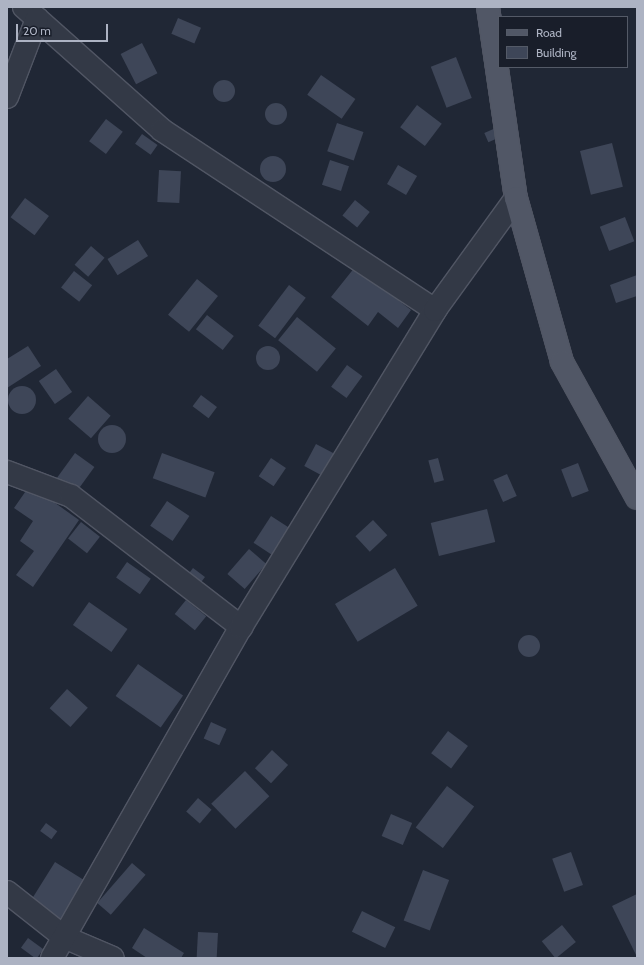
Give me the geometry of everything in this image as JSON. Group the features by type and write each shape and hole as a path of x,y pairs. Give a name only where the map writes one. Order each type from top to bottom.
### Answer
{"main road":[{"path":"488,7 516,198 562,362 637,498"}],"street":[{"path":"7,97 30,13 162,130 435,310"},
{"path":"52,958 241,627 435,310 516,198"},
{"path":"7,472 70,496 241,627"},
{"path":"7,892 64,937 113,958"}],"building":[{"path":"178,18 201,28 194,43 171,34"},
{"path":"142,43 157,73 136,84 121,54"},
{"path":"456,57 472,98 447,108 431,67"},
{"path":"321,75 355,99 342,119 307,95"},
{"path":"224,80 232,83 235,91 232,99 224,102 216,99 213,91 216,83"},
{"path":"276,103 280,104 286,110 286,118 280,124 276,125 272,124 266,118 265,114 266,110 272,104"},
{"path":"417,105 442,124 425,146 400,127"},
{"path":"106,119 123,132 106,154 89,141"},
{"path":"337,123 363,132 354,160 327,151"},
{"path":"498,127 502,136 488,142 484,133"},
{"path":"142,134 158,145 151,155 135,144"},
{"path":"612,143 623,187 591,195 580,151"},
{"path":"273,156 282,160 286,169 282,178 273,182 264,178 260,169 264,160"},
{"path":"330,160 349,166 341,191 322,185"},
{"path":"398,165 417,176 406,195 387,184"},
{"path":"159,170 181,171 179,203 157,202"},
{"path":"25,198 49,216 35,235 11,217"},
{"path":"355,200 370,212 357,228 342,216"},
{"path":"625,217 634,241 609,251 600,227"},
{"path":"138,240 148,256 118,275 107,259"},
{"path":"91,246 105,258 88,277 75,265"},
{"path":"355,267 411,310 398,328 378,312 368,326 331,297"},
{"path":"74,271 92,285 79,302 61,288"},
{"path":"637,275 637,296 616,303 610,285"},
{"path":"197,279 218,296 189,332 168,315"},
{"path":"289,285 306,298 275,338 258,326"},
{"path":"207,315 234,336 223,350 196,329"},
{"path":"297,317 336,348 317,372 278,340"},
{"path":"28,346 41,366 7,388 7,359"},
{"path":"268,346 273,347 279,353 279,363 273,369 268,370 263,369 257,363 256,358 257,353 263,347"},
{"path":"347,365 362,376 347,398 331,387"},
{"path":"56,369 72,392 55,404 39,381"},
{"path":"22,386 32,390 36,400 32,410 22,414 12,410 8,400 12,390"},
{"path":"201,395 217,407 209,418 193,406"},
{"path":"88,396 111,416 91,438 68,419"},
{"path":"112,425 122,429 126,439 122,449 112,453 102,449 98,439 102,429"},
{"path":"316,444 335,454 323,476 304,466"},
{"path":"75,453 94,467 75,494 56,480"},
{"path":"162,453 215,472 205,498 153,478"},
{"path":"271,458 286,468 274,486 259,476"},
{"path":"438,458 444,480 434,483 428,461"},
{"path":"578,463 589,491 572,497 561,469"},
{"path":"507,474 517,496 503,502 493,480"},
{"path":"30,485 79,520 33,587 16,575 34,551 20,541 33,521 14,508"},
{"path":"167,501 189,516 173,541 150,526"},
{"path":"487,509 495,542 439,556 431,523"},
{"path":"271,516 291,529 274,556 254,543"},
{"path":"373,520 387,535 370,552 355,536"},
{"path":"81,522 100,537 87,553 68,539"},
{"path":"249,549 266,564 245,589 227,574"},
{"path":"127,562 151,579 140,594 116,578"},
{"path":"193,568 205,577 196,589 184,580"},
{"path":"395,568 418,606 358,642 335,604"},
{"path":"186,600 206,616 195,630 175,614"},
{"path":"89,602 128,629 111,652 73,625"},
{"path":"529,635 537,638 540,646 537,654 529,657 521,654 518,646 521,638"},
{"path":"138,664 183,696 161,727 116,696"},
{"path":"67,689 88,708 70,727 50,708"},
{"path":"211,722 227,729 219,745 204,738"},
{"path":"448,731 468,746 451,768 431,753"},
{"path":"272,750 288,765 271,783 255,768"},
{"path":"245,771 269,796 236,829 211,804"},
{"path":"447,786 474,806 443,848 416,828"},
{"path":"198,798 212,810 200,823 186,812"},
{"path":"391,814 412,823 403,845 382,836"},
{"path":"46,823 57,831 51,839 40,831"},
{"path":"571,852 583,885 564,892 552,859"},
{"path":"55,862 86,881 61,920 31,901"},
{"path":"132,863 146,875 111,915 97,903"},
{"path":"423,870 449,880 430,930 404,920"},
{"path":"637,894 637,957 612,906"},
{"path":"362,911 395,927 385,948 352,932"},
{"path":"562,925 576,942 555,958 542,941"},
{"path":"144,928 184,953 181,958 147,958 132,948"},
{"path":"198,932 218,933 217,958 197,958"},
{"path":"28,938 43,949 37,958 35,958 21,948"}]}
